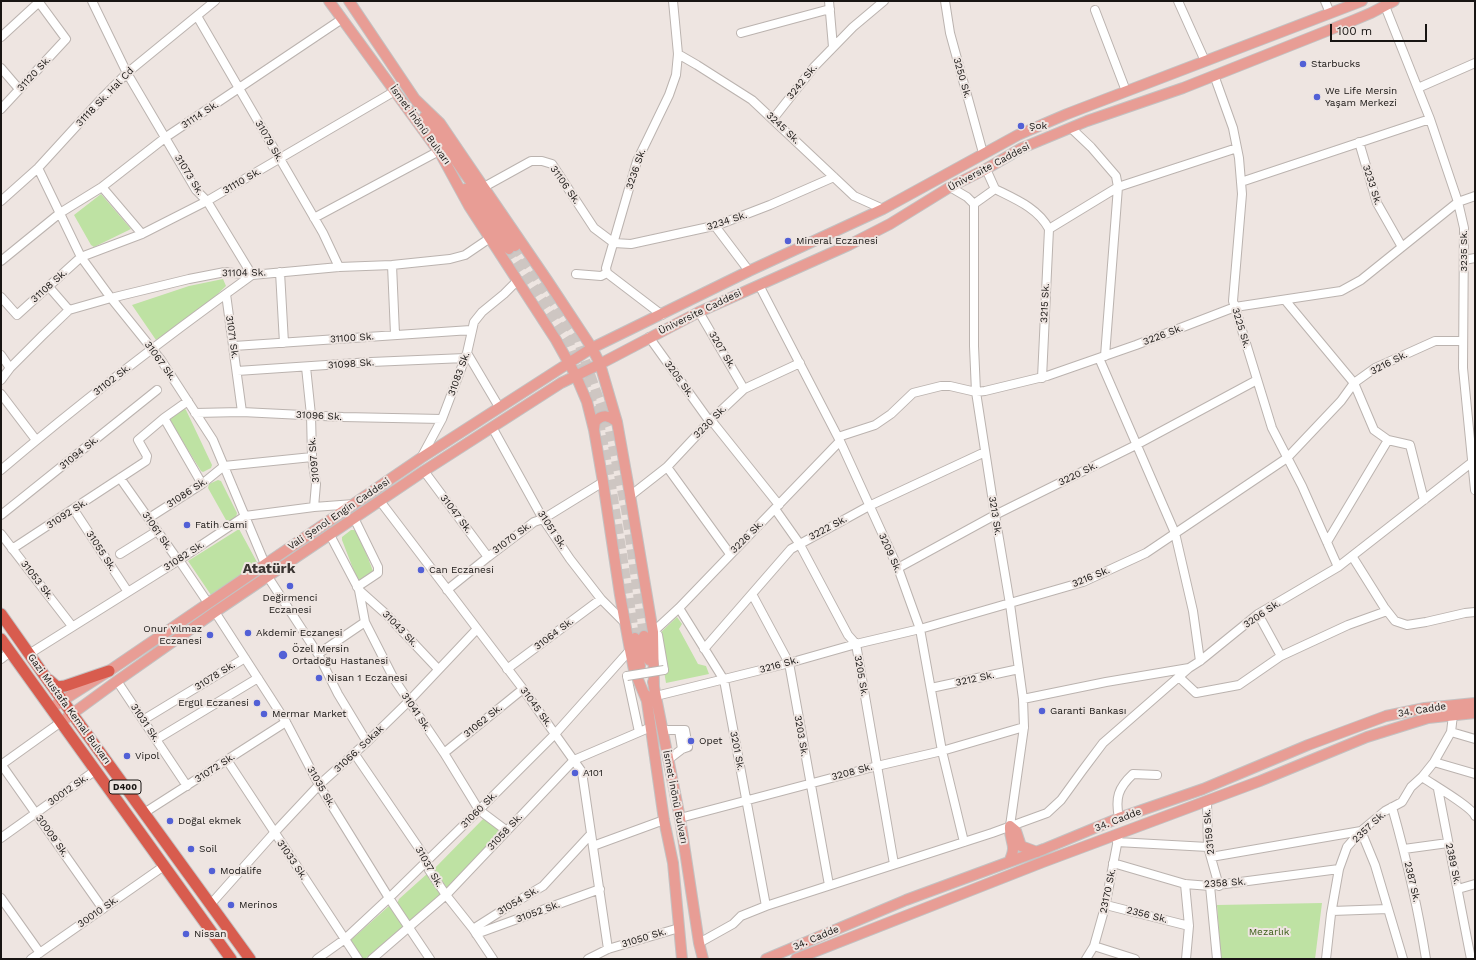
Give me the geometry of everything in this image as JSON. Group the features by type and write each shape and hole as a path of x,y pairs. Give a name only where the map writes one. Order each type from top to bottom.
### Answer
{"highway":[{"name":"Gazi Mustafa Kemal Bulvarı","path":"1,614 250,959"},
{"name":"Gazi Mustafa Kemal Bulvarı","path":"1,639 231,959"},
{"path":"44,675 57,687 65,686 109,671"}],"main road":[{"name":"İsmet İnönü Bulvarı","path":"329,1 439,151 512,247 349,1"},
{"name":"Üniversite Caddesi","path":"568,363 592,348 749,271 883,209 1018,134 1362,1"},
{"name":"Üniversite Caddesi","path":"576,376 699,312 849,245 890,224 950,187 986,169 1022,148 1071,128 1183,88 1352,21 1389,3"},
{"path":"414,98 440,123 547,280 592,348 600,364 617,422 630,496 647,636"},
{"path":"439,151 468,206 556,340 576,376 587,402 594,430 634,670 652,695"},
{"name":"Vali Şenol Engin Caddesi","path":"52,708 109,671 421,458 568,363"},
{"name":"Vali Şenol Engin Caddesi","path":"61,722 117,680 354,518 492,427 561,383 576,376"},
{"path":"594,430 595,422 602,416 608,416 617,422"},
{"name":"İsmet İnönü Bulvarı","path":"647,636 652,695 651,727 664,820 673,864 682,959"},
{"name":"İsmet İnönü Bulvarı","path":"647,636 652,695 663,730 680,818 699,943 703,959"},
{"name":"34. Cadde","path":"796,959 1028,868 1118,838 1206,801 1260,781 1367,737 1428,718 1453,715 1474,704"},
{"name":"34. Cadde","path":"766,959 906,900 1037,852 1119,818 1203,789 1308,745 1386,716 1425,708 1474,704"},
{"path":"1009,862 1018,847 1016,831 1010,826"},
{"path":"1018,847 1037,852"}],"street":[{"path":"1,37 38,1"},
{"name":"31120 Sk.","path":"1,108 66,39 38,1"},
{"name":"31073 Sk.","path":"92,1 127,73 196,190 206,201 252,275"},
{"name":"31118 Sk. Hal Cd","path":"1,200 38,168 127,73 215,1"},
{"name":"3236 Sk.","path":"607,273 606,268 637,161 669,95 676,75 678,54 673,1"},
{"name":"3242 Sk.","path":"773,119 814,66 853,27 884,1"},
{"path":"1178,1 1205,61"},
{"path":"1325,1 1330,14"},
{"name":"3250 Sk.","path":"947,2 950,33 983,153"},
{"name":"3235 Sk.","path":"1389,3 1458,202 1464,228 1463,368 1475,490"},
{"path":"741,33 830,5 833,47"},
{"path":"1095,10 1126,91"},
{"name":"31079 Sk.","path":"197,16 314,218 339,267"},
{"name":"31114 Sk.","path":"1,262 60,213 102,187 166,137 342,19"},
{"name":"3245 Sk.","path":"678,54 752,100 854,196 883,209"},
{"path":"1418,88 1475,63"},
{"path":"1,68 19,89"},
{"name":"3225 Sk.","path":"1214,75 1233,128 1241,182 1242,194 1233,302 1272,428 1302,486 1338,567"},
{"name":"31110 Sk.","path":"81,257 142,234 206,201 396,91"},
{"path":"1241,182 1430,119"},
{"path":"1071,128 1091,147 1116,176 1118,187 1102,357 1136,446 1175,533 1193,611 1200,661"},
{"name":"3233 Sk.","path":"1359,142 1377,203 1402,247"},
{"path":"986,169 995,189 1023,203 1044,220 1049,229 1118,187 1237,148"},
{"path":"314,218 439,151"},
{"name":"31106 Sk.","path":"484,188 531,161 542,161 552,164 594,228 614,243"},
{"name":"31067 Sk.","path":"38,168 81,257 110,298 161,360 213,440 265,564"},
{"name":"3234 Sk.","path":"614,243 631,244 715,226 770,205 834,177"},
{"path":"102,187 142,234"},
{"path":"950,187 967,197 974,204 995,189"},
{"name":"3226 Sk.","path":"647,636 679,608 777,507 839,439 875,425 891,414 913,393 941,386 950,386 976,392 985,391 1042,378 1235,307 1341,291 1361,280 1458,202 1475,196"},
{"name":"3213 Sk.","path":"974,204 974,338 976,392 994,515 1010,604 1023,698 1024,727 1010,826"},
{"path":"715,226 749,271"},
{"name":"3215 Sk.","path":"1042,378 1049,229"},
{"name":"31104 Sk.","path":"1,380 10,368 69,310 110,298 225,272 252,275 339,267 392,265 450,259 465,255 490,238"},
{"name":"31108 Sk.","path":"1,297 17,315 81,257"},
{"path":"1464,260 1475,258"},
{"path":"392,265 394,334"},
{"path":"280,272 284,343"},
{"path":"576,274 601,276 607,273 662,315"},
{"path":"226,294 252,275"},
{"name":"31083 Sk.","path":"421,458 442,419 466,355 474,322 482,312 518,280"},
{"name":"3209 Sk.","path":"759,285 839,439 898,568 920,629 942,751 964,842"},
{"path":"49,287 69,310"},
{"name":"31071 Sk.","path":"226,294 242,412"},
{"name":"31102 Sk.","path":"1,470 36,440 152,348 226,294"},
{"path":"1286,300 1354,383 1374,430 1388,440 1410,445 1424,500"},
{"name":"3207 Sk.","path":"699,312 744,389"},
{"name":"31100 Sk.","path":"234,346 471,330"},
{"name":"3205 Sk.","path":"649,337 710,421 777,507 800,543 848,635 856,644 894,864"},
{"name":"3216 Sk.","path":"652,695 724,680 856,644 920,629 1083,582 1146,553 1287,458 1341,401 1354,383 1375,368 1435,341 1463,341"},
{"path":"1,355 10,368"},
{"path":"466,355 499,407"},
{"name":"31098 Sk.","path":"237,371 466,355"},
{"name":"3230 Sk.","path":"630,496 667,467 710,421 744,389 800,363"},
{"name":"31097 Sk.","path":"306,367 311,415 312,457 316,484 314,507"},
{"name":"3220 Sk.","path":"898,568 994,515 1136,446 1257,380"},
{"name":"31094 Sk.","path":"1,515 157,390"},
{"path":"1,394 36,440"},
{"path":"120,478 146,461 147,456 138,440 164,418 188,401"},
{"name":"31096 Sk.","path":"196,413 242,412 343,417 442,419"},
{"path":"164,418 202,484"},
{"name":"31051 Sk.","path":"492,427 543,519 570,559 601,599 625,623"},
{"path":"1327,542 1388,440"},
{"name":"3222 Sk.","path":"704,649 791,549 869,506 985,452"},
{"path":"224,466 312,457"},
{"name":"3206 Sk.","path":"1023,698 1189,668 1200,661 1258,614 1338,567 1473,461"},
{"name":"31086 Sk.","path":"149,518 202,484 224,466"},
{"path":"667,467 730,554"},
{"name":"31047 Sk.","path":"424,471 488,556"},
{"name":"31092 Sk.","path":"12,549 74,510 120,478"},
{"name":"31061 Sk.","path":"120,478 208,603"},
{"name":"31070 Sk.","path":"447,590 488,556 534,522 543,519 603,482"},
{"name":"31045 Sk.","path":"380,501 523,689 582,772 608,949"},
{"name":"31082 Sk.","path":"30,654 72,626 179,560 244,516 314,507 355,504"},
{"name":"31055 Sk.","path":"74,510 128,592"},
{"path":"354,518 378,567 378,573 358,588"},
{"path":"120,554 158,531"},
{"name":"31053 Sk.","path":"1,534 72,626"},
{"name":"31041 Sk.","path":"330,535 358,588 365,622 394,679 444,753 479,810 507,831"},
{"path":"1352,556 1395,621 1407,625 1426,622 1465,612 1475,612"},
{"path":"268,577 318,654 338,694 367,742"},
{"name":"31043 Sk.","path":"358,588 388,615 438,669"},
{"name":"3203 Sk.","path":"752,594 789,663 829,885"},
{"name":"31064 Sk.","path":"507,669 601,599"},
{"name":"3201 Sk.","path":"679,608 724,680 766,906"},
{"path":"1180,678 1196,693 1239,685 1281,656 1348,625 1387,611"},
{"name":"31035 Sk.","path":"215,612 286,722 319,786 389,898 430,959"},
{"path":"1258,614 1281,656"},
{"path":"318,654 365,622"},
{"name":"31066. Sokak","path":"210,905 274,832 319,786 409,701 477,629"},
{"path":"639,732 627,676 664,670 647,636"},
{"name":"31060 Sk.","path":"316,959 345,939 479,810 555,734 630,650"},
{"path":"1,658 10,652"},
{"name":"31078 Sk.","path":"144,720 245,658"},
{"path":"699,943 733,924 741,916 766,906 964,842 1047,813 1061,800 1103,743 1180,678 1189,668"},
{"name":"3212 Sk.","path":"931,688 1019,669"},
{"path":"157,739 258,678"},
{"name":"31031 Sk.","path":"117,680 187,786"},
{"name":"31062 Sk.","path":"444,753 523,689"},
{"name":"2357 Sk.","path":"1326,959 1339,869 1347,847 1361,831 1385,810 1402,802 1411,787 1422,777 1434,762 1451,732 1453,715"},
{"path":"1,764 61,722"},
{"name":"31072 Sk.","path":"144,813 286,722"},
{"name":"31058 Sk.","path":"372,959 446,895 507,831 534,800 574,760 651,727"},
{"name":"3208 Sk.","path":"680,818 810,783 942,751 1024,727"},
{"path":"663,730 679,730 682,749 668,759"},
{"path":"1451,732 1475,739"},
{"name":"31037 Sk.","path":"354,754 427,860 429,870 493,959"},
{"name":"31033 Sk.","path":"227,760 358,959"},
{"path":"1434,762 1475,774"},
{"name":"30009 Sk.","path":"1,764 103,908"},
{"name":"30012 Sk.","path":"1,838 96,770"},
{"path":"1119,818 1117,805 1120,791 1126,781 1133,774 1157,775"},
{"path":"1422,777 1460,802 1474,813 1475,816"},
{"name":"2389 Sk.","path":"1438,788 1471,959"},
{"name":"23159 Sk.","path":"1206,801 1208,846 1211,857 1214,886 1217,959"},
{"name":"2387 Sk.","path":"1392,807 1404,849 1420,919 1426,959"},
{"path":"593,846 664,820"},
{"path":"1211,857 1361,831 1375,865 1403,959"},
{"name":"31054 Sk.","path":"474,932 509,906 543,886 591,834"},
{"path":"1118,838 1208,846"},
{"name":"23170 Sk.","path":"1086,959 1094,946 1106,904 1118,838"},
{"path":"1404,849 1448,843"},
{"name":"2358 Sk.","path":"1113,863 1185,884 1214,886 1339,869"},
{"name":"30010 Sk.","path":"31,959 164,866"},
{"path":"1185,884 1189,926 1186,959"},
{"path":"1458,888 1475,884"},
{"name":"31052 Sk.","path":"474,932 600,889"},
{"path":"1,898 40,953"},
{"name":"2356 Sk.","path":"1106,904 1189,926"},
{"path":"1332,911 1388,909"},
{"name":"31050 Sk.","path":"588,959 608,949 679,928"},
{"path":"1094,946 1135,959"}],"green space":[{"path":"101,194 131,229 94,247 91,245 74,215"},
{"path":"223,279 226,286 205,306 156,340 132,305 189,286"},
{"path":"181,409 186,410 212,465 211,468 203,472 170,421 170,417"},
{"path":"218,480 221,481 237,513 236,517 230,521 226,520 208,488 209,484"},
{"path":"239,529 258,564 211,595 188,561"},
{"path":"351,530 358,532 373,571 360,581 357,579 342,540 342,537"},
{"path":"677,617 682,624 679,629 698,664 706,666 709,674 666,683 658,635"},
{"path":"484,818 501,832 447,888 433,870"},
{"path":"428,873 442,893 409,923 397,904 399,899"},
{"name":"Mezarlık","path":"1322,903 1315,959 1221,959 1217,905"},
{"path":"389,906 404,926 365,959 361,959 351,944 351,940"}],"tunnel":[{"path":"515,246 577,337 610,431 626,509 644,636"},
{"path":"509,249 568,340 598,417 611,485 635,638"}],"place":[{"name":"Starbucks","path":"1303,64"},
{"name":"We Life Mersin Yaşam Merkezi","path":"1317,97"},
{"name":"Şok","path":"1021,126"},
{"name":"Mineral Eczanesi","path":"788,241"},
{"name":"Fatih Cami","path":"187,525"},
{"name":"Can Eczanesi","path":"421,570"},
{"name":"Değirmenci Eczanesi","path":"290,586"},
{"name":"Akdemir Eczanesi","path":"248,633"},
{"name":"Onur Yılmaz Eczanesi","path":"210,635"},
{"name":"Özel Mersin Ortadoğu Hastanesi","path":"283,655"},
{"name":"Nisan 1 Eczanesi","path":"319,678"},
{"name":"Ergül Eczanesi","path":"257,703"},
{"name":"Garanti Bankası","path":"1042,711"},
{"name":"Mermar Market","path":"264,714"},
{"name":"Opet","path":"691,741"},
{"name":"Vipol","path":"127,756"},
{"name":"A101","path":"575,773"},
{"name":"Doğal ekmek","path":"170,821"},
{"name":"Soil","path":"191,849"},
{"name":"Modalife","path":"212,871"},
{"name":"Merinos","path":"231,905"},
{"name":"Nissan","path":"186,934"}],"district":[{"name":"Atatürk","path":"269,569"}]}
